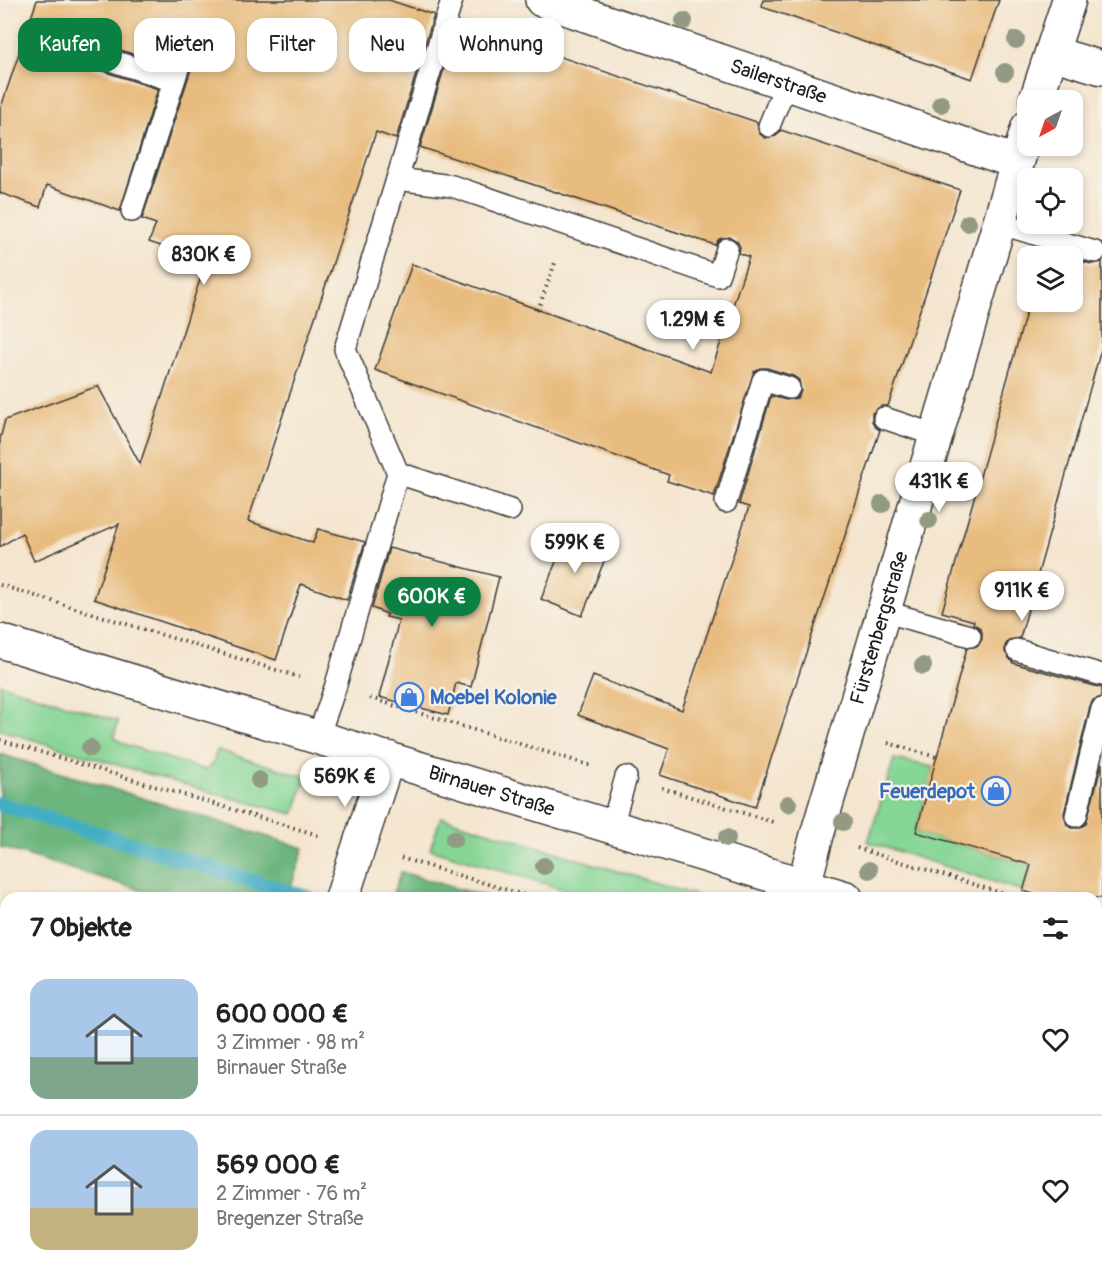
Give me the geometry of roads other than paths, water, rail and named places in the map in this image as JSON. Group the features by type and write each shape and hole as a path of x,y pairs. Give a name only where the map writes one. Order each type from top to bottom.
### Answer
{"street":[{"name":"Sailerstraße","path":"542,0 1016,162"},
{"path":"1039,90 1069,0"},
{"path":"1052,53 1102,68"},
{"name":"Fürstenbergstraße","path":"804,885 1018,156"},
{"name":"Birnauer Straße","path":"0,641 827,892"},
{"path":"351,873 388,758"}],"lane":[{"path":"318,737 335,688 398,473 345,349 452,0"},
{"path":"122,64 174,81"},
{"path":"132,211 177,72"},
{"path":"769,126 786,84"},
{"path":"396,179 452,186 718,276 727,249"},
{"path":"998,223 1095,252"},
{"path":"726,501 763,380 789,388"},
{"path":"884,418 935,435"},
{"path":"398,473 510,510"},
{"path":"884,611 970,636"},
{"path":"1017,650 1102,675"},
{"path":"1076,816 1102,709"},
{"path":"612,826 626,777"}],"waterway":[{"path":"0,804 289,892"}],"place":[{"name":"Moebel Kolonie","path":"409,697"},
{"name":"Feuerdepot","path":"996,791"}]}
